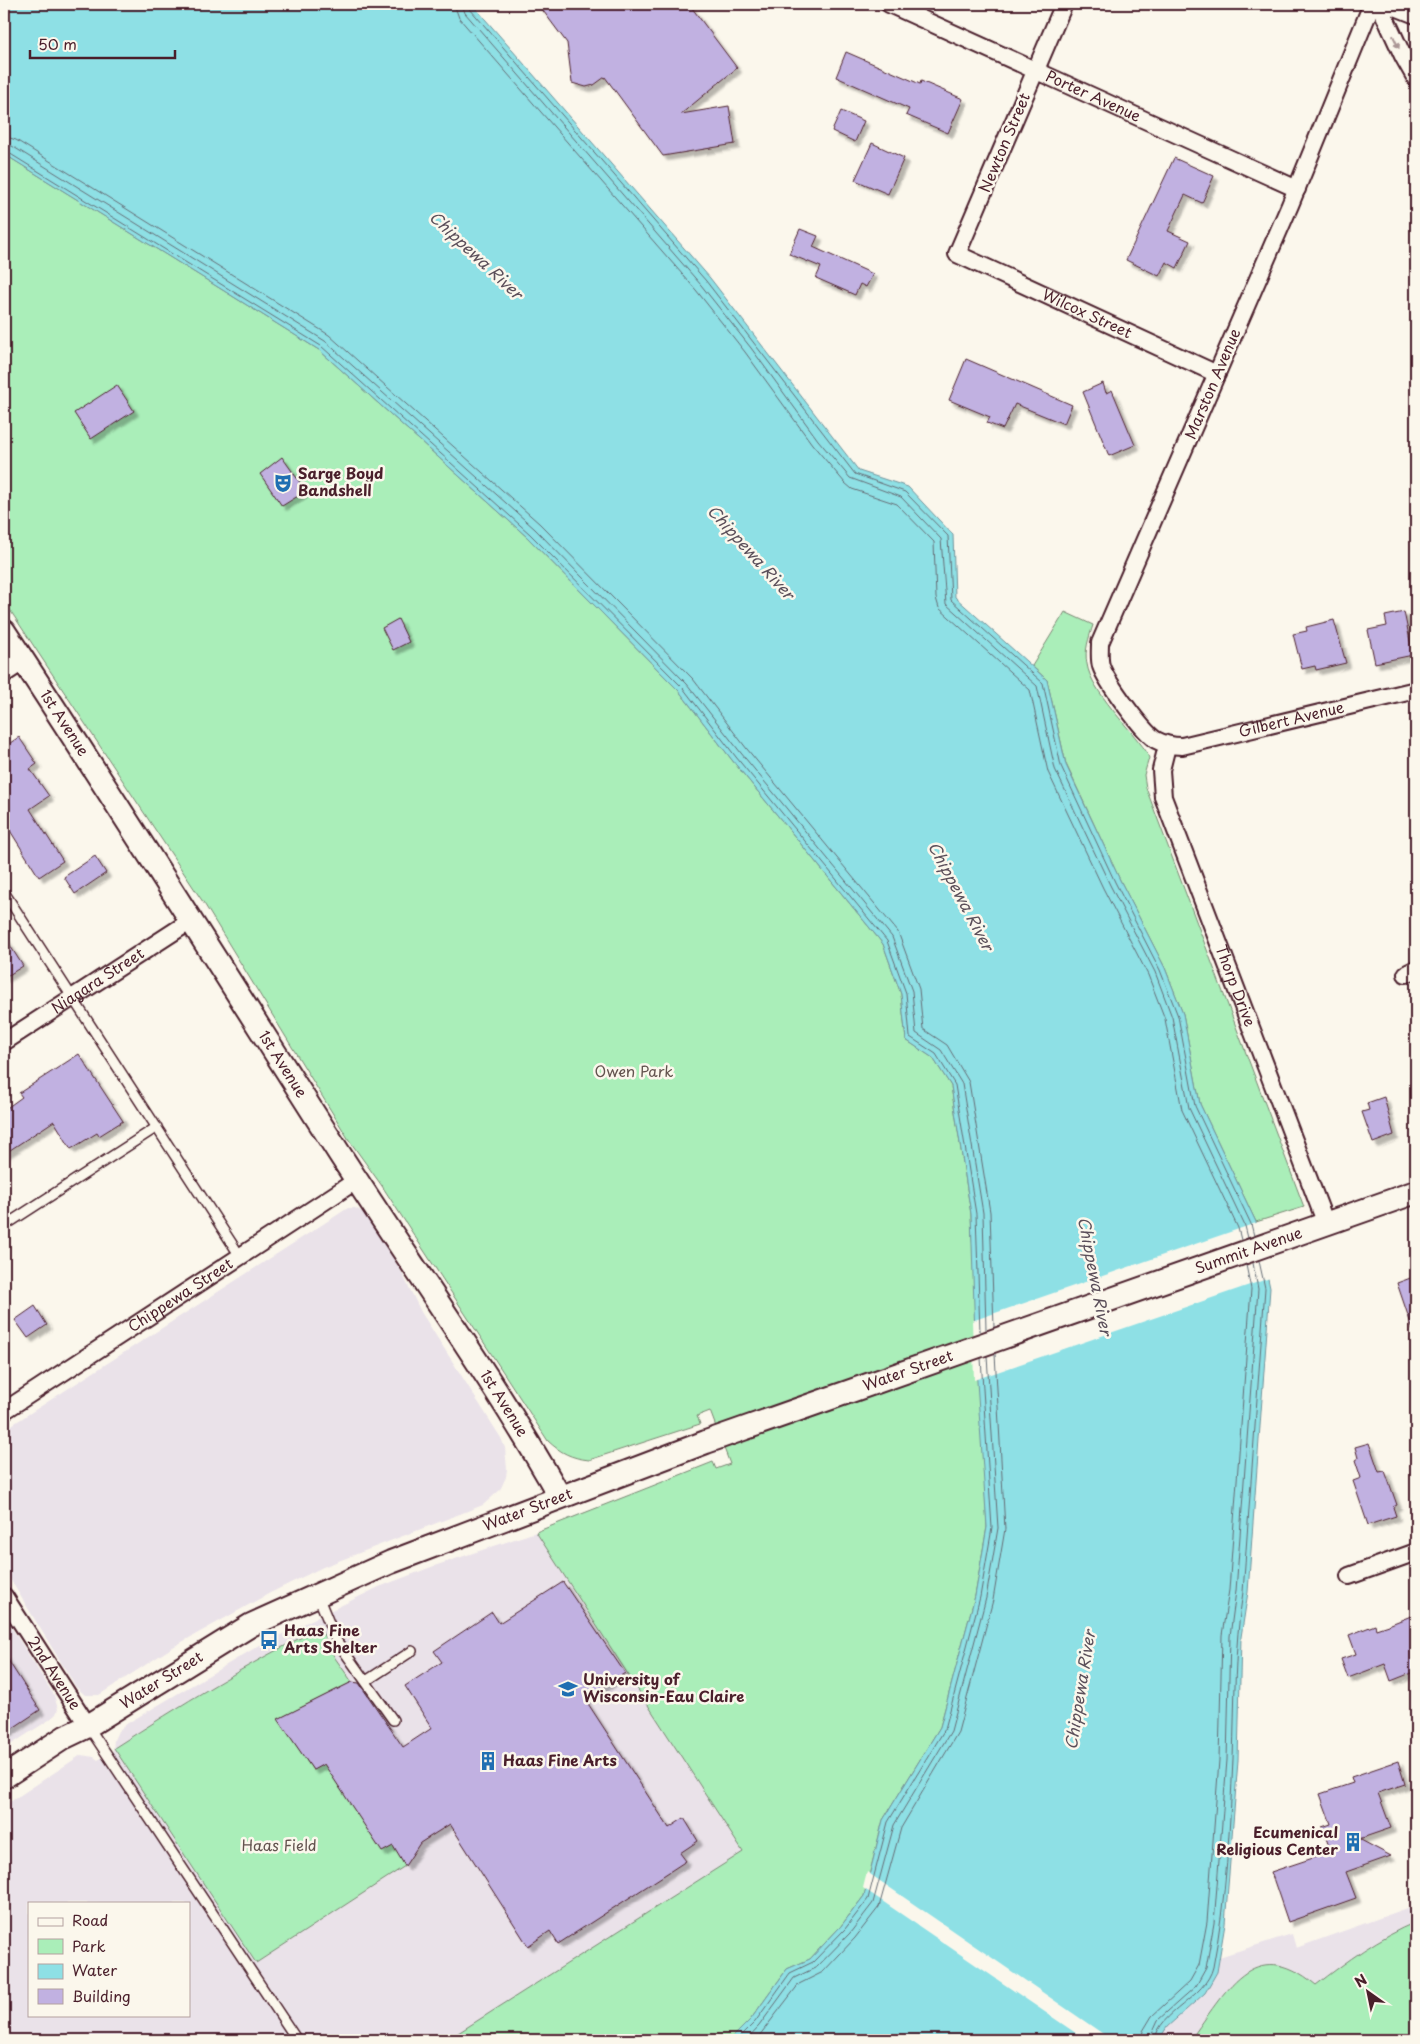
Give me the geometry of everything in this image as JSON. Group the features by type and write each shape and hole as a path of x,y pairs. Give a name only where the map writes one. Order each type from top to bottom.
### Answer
{"main road":[{"path":"1396,4 1416,12"},
{"name":"1st Avenue","path":"4,632 192,920 538,1458 560,1497"},
{"name":"Summit Avenue","path":"1082,1310 1416,1192"},
{"name":"Water Street","path":"4,1777 65,1737 88,1726 251,1625 317,1593 391,1562 706,1442 1082,1310"}],"street":[{"name":"Porter Avenue","path":"889,4 1297,189"},
{"name":"Newton Street","path":"957,254 1064,4"},
{"name":"Marston Avenue","path":"1167,746 1154,739 1145,730 1107,680 1101,665 1100,643 1297,189 1372,4"},
{"path":"1379,4 1416,79"},
{"name":"Wilcox Street","path":"957,254 1217,374"},
{"path":"4,674 24,661"},
{"name":"Gilbert Avenue","path":"1167,746 1182,746 1416,690"},
{"name":"Thorp Drive","path":"1167,746 1161,770 1162,797 1317,1227"},
{"name":"Niagara Street","path":"4,1042 192,920"},
{"name":"Chippewa Street","path":"4,1411 358,1180"},
{"path":"1349,1576 1416,1552"},
{"name":"2nd Avenue","path":"4,1596 88,1726"}],"lane":[{"path":"4,892 240,1256"},
{"path":"4,1226 157,1127"},
{"path":"317,1593 336,1640 394,1720"},
{"path":"366,1681 412,1652"},
{"path":"88,1726 297,2040"}],"shaded area":[{"path":"348,1208 355,1208 363,1212 370,1221 401,1271 421,1312 501,1438 505,1448 507,1469 506,1477 500,1490 483,1505 323,1567 270,1593 173,1647 99,1695 85,1695 76,1687 4,1569 4,1430"},
{"name":"University of Wisconsin-Eau Claire","path":"977,1383 730,2040 4,2040 4,1806 81,1755 94,1757 98,1760 113,1751 114,1740 118,1731 128,1723 260,1645 379,1587 434,1566 536,1532 713,1462 716,1469"},
{"path":"4,1616 54,1695 58,1709 56,1714 49,1720 4,1749"},
{"path":"1416,1905 1416,2040 1159,2040 1167,2027 1205,1993 1217,1972 1219,1957 1292,1934 1296,1948"}],"green space":[{"name":"Owen Park","path":"4,154 319,350 527,537 679,691 732,760 883,944 901,994 906,1040 933,1058 951,1086 971,1214 987,1527 975,1596 940,1727 883,1820 864,1896 841,1926 810,1959 787,1969 751,2019 730,2040 447,2040 743,1852 536,1532 713,1462 716,1469 730,1464 710,1411 697,1416 700,1424 589,1460 567,1454 557,1449 548,1441 382,1186 349,1140 205,905 4,601"},
{"path":"1065,612 1093,625 1086,654 1090,675 1103,697 1146,751 1149,758 1144,775 1146,788 1304,1207 1256,1222 1200,1104 1183,1014 1165,968 1120,880 1066,764 1047,680 1032,666"},
{"name":"Haas Field","path":"320,1628 335,1658 352,1682 279,1719 313,1770 343,1752 405,1866 256,1963 114,1748 241,1670"},
{"path":"1416,1922 1416,2040 1190,2040 1216,2004 1242,1975 1258,1967 1275,1965 1294,1970 1316,1985 1376,1942"}],"water":[{"name":"Chippewa River","path":"4,4 472,4 710,278 859,471 908,487 953,535 955,597 1047,680 1066,765 1120,880 1165,968 1183,1014 1200,1104 1256,1222 1270,1288 1248,1592 1241,1637 1238,1761 1225,1924 1217,1972 1205,1993 1167,2027 1159,2040 730,2040 751,2019 787,1969 810,1959 841,1926 864,1896 883,1820 940,1727 975,1596 987,1527 976,1367 971,1214 951,1086 933,1058 906,1040 901,994 883,944 732,760 679,691 527,537 319,350 4,154"}],"pier":[{"path":"1259,1222 1270,1278 974,1380 972,1321"},
{"path":"867,1872 1112,2040 1086,2040 863,1888"}],"building":[{"path":"538,4 689,4 737,68 681,114 729,106 735,144 663,156 605,77 594,85 586,87 572,83 567,43"},
{"path":"846,52 920,84 921,81 963,99 948,133 906,115 909,109 836,77"},
{"path":"841,111 864,121 855,142 832,131"},
{"path":"872,143 904,158 888,194 855,180"},
{"path":"1174,158 1214,176 1202,203 1185,195 1168,231 1190,241 1177,268 1166,262 1159,276 1126,260"},
{"path":"800,229 818,236 813,247 873,274 866,287 860,284 855,295 816,278 821,267 789,254"},
{"path":"966,359 1072,405 1064,424 1015,404 1003,429 987,423 990,417 949,400"},
{"path":"1103,383 1106,393 1112,390 1135,445 1109,456 1083,392"},
{"path":"117,385 134,411 91,439 74,413"},
{"name":"Sarge Boyd Bandshell","path":"282,457 306,491 282,506 260,474"},
{"path":"1404,612 1413,655 1375,663 1368,630 1387,626 1385,616"},
{"path":"398,619 409,642 393,650 382,628"},
{"path":"1334,620 1346,663 1316,670 1315,666 1302,669 1293,634 1307,631 1306,627"},
{"path":"19,737 37,764 30,769 49,796 30,809 63,861 39,877 4,821 4,747"},
{"path":"95,856 106,873 75,894 64,877"},
{"path":"4,936 23,966 4,978"},
{"path":"79,1054 123,1121 99,1136 97,1133 71,1149 54,1121 4,1154 4,1110 22,1097 19,1093"},
{"path":"1384,1097 1394,1135 1373,1143 1362,1112 1369,1110 1367,1103"},
{"path":"1416,1276 1416,1332 1414,1333 1397,1283"},
{"path":"35,1306 47,1325 28,1338 15,1320"},
{"path":"1369,1443 1379,1472 1385,1471 1397,1505 1393,1507 1396,1516 1368,1525 1353,1481 1361,1478 1355,1460 1358,1458 1355,1447"},
{"name":"Haas Fine Arts","path":"563,1582 625,1673 585,1699 669,1828 684,1818 698,1841 680,1853 686,1861 558,1944 550,1931 528,1946 450,1824 420,1843 405,1866 393,1846 382,1852 324,1764 313,1770 278,1719 352,1682 359,1683 403,1747 432,1728 405,1686 442,1662 434,1651 492,1612 499,1623"},
{"path":"1416,1614 1416,1671 1391,1681 1385,1664 1348,1678 1341,1659 1356,1654 1349,1635 1375,1625 1376,1629"},
{"path":"4,1654 40,1710 4,1734"},
{"name":"Ecumenical Religious Center","path":"1398,1761 1405,1784 1378,1793 1391,1828 1359,1839 1391,1856 1346,1872 1356,1898 1288,1922 1271,1872 1331,1852 1322,1827 1331,1824 1320,1794 1353,1783 1351,1777"}],"place":[{"name":"Sarge Boyd Bandshell","path":"283,483"},
{"name":"Haas Fine Arts Shelter","path":"269,1640"},
{"name":"University of Wisconsin-Eau Claire","path":"568,1689"},
{"name":"Haas Fine Arts","path":"488,1761"},
{"name":"Ecumenical Religious Center","path":"1353,1842"}]}
